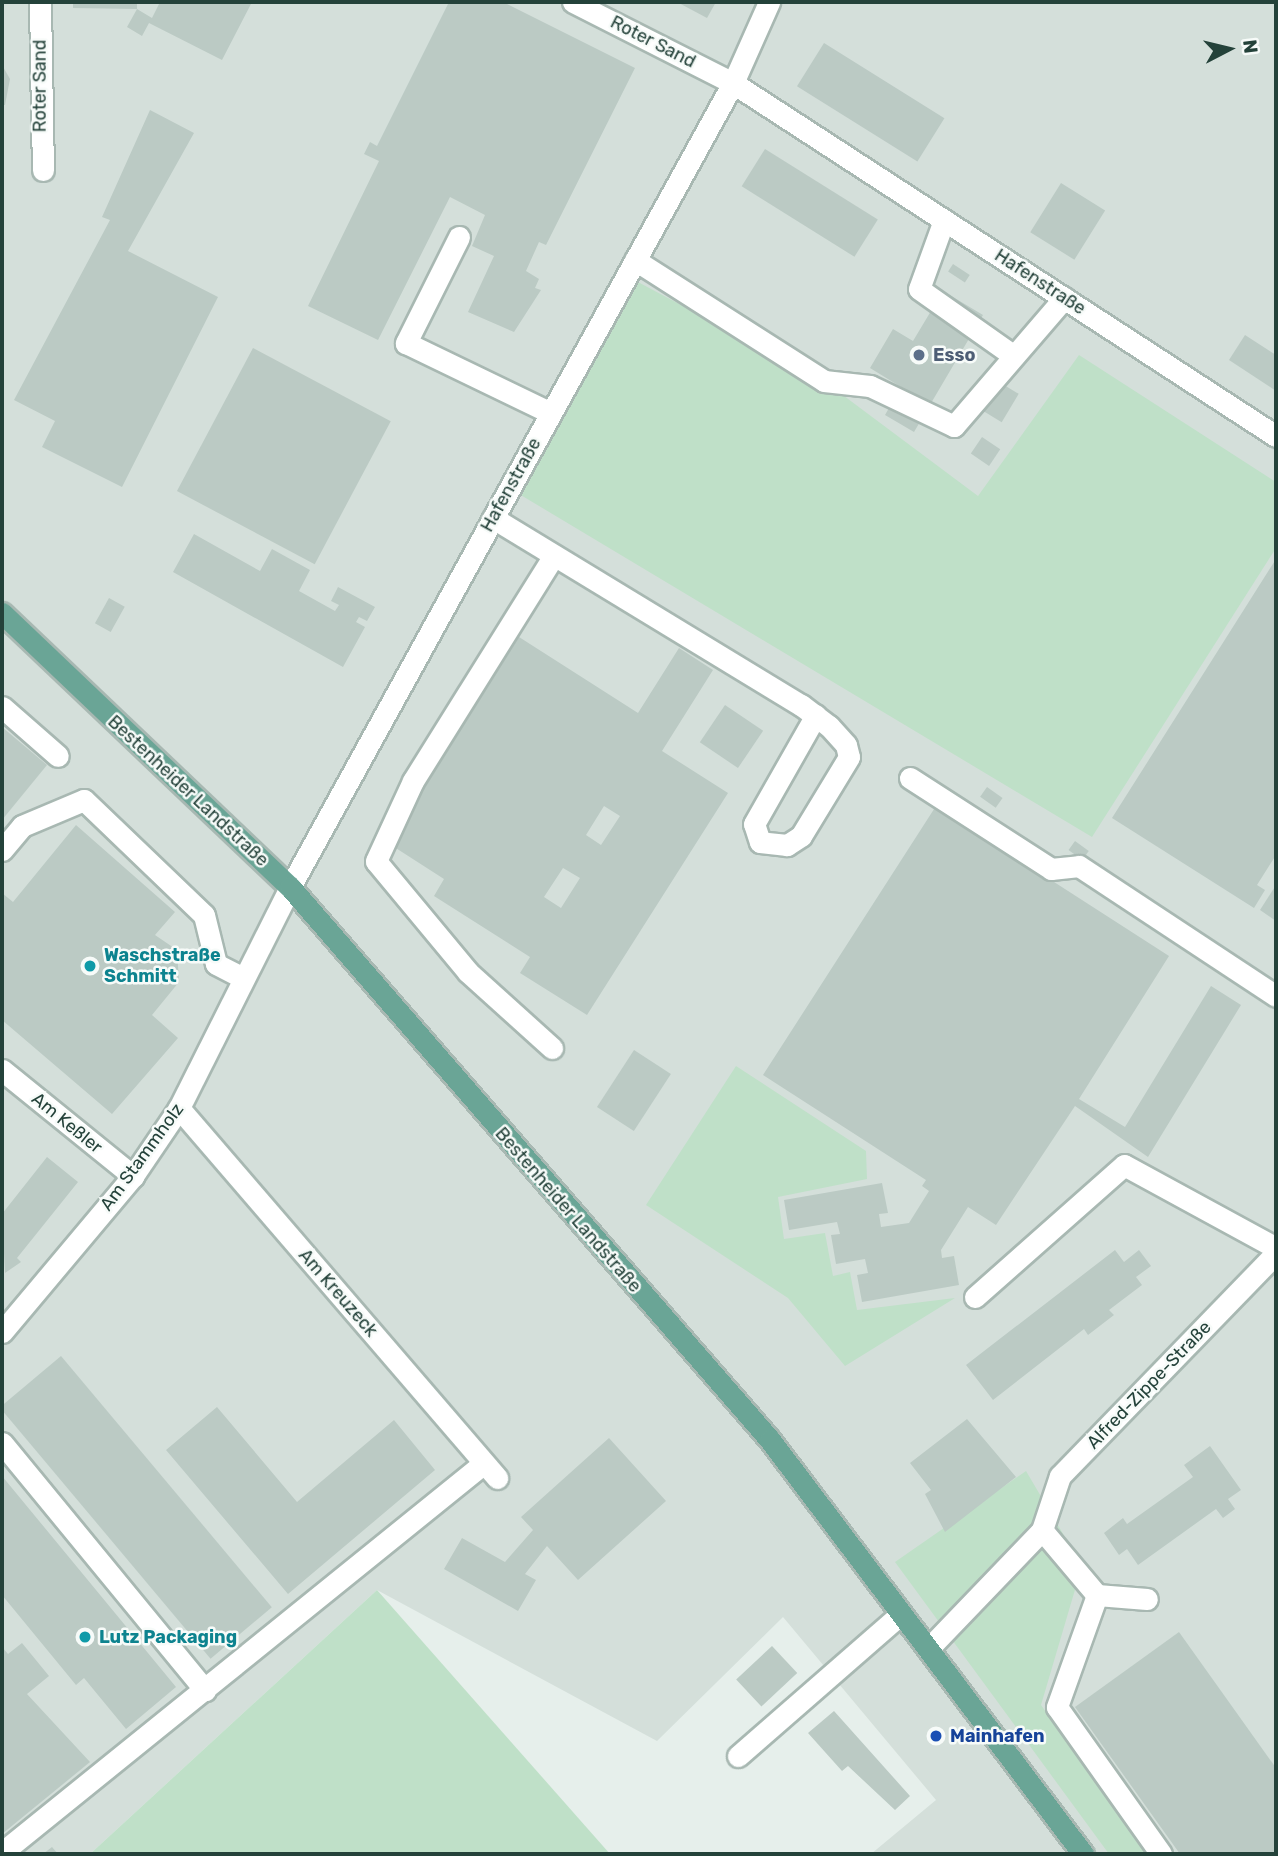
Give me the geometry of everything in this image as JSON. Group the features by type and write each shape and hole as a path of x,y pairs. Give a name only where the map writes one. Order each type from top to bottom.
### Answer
{"main road":[{"name":"Bestenheider Landstraße","path":"2,613 290,887 770,1440 1083,1854"}],"street":[{"name":"Roter Sand","path":"40,2 43,170"},
{"name":"Roter Sand","path":"573,2 733,83"},
{"name":"Hafenstraße","path":"290,887 733,83 769,2"},
{"name":"Hafenstraße","path":"733,83 1276,436"},
{"path":"944,220 919,289 1014,356"},
{"path":"459,237 406,343 551,413"},
{"path":"635,260 824,381 870,386 954,426 1064,298"},
{"path":"493,518 816,716 846,745 849,757 800,836 787,845 760,842 754,824 816,716"},
{"path":"552,1048 468,972 376,861 413,781 553,557"},
{"path":"2,708 58,756"},
{"path":"910,778 1051,869 1079,866 1276,996"},
{"path":"2,850 22,826 84,800 204,915 216,964 244,978"},
{"name":"Am Stammholz","path":"2,1332 132,1176 179,1108 290,887"},
{"name":"Am Keßler","path":"2,1070 132,1176"},
{"name":"Am Kreuzeck","path":"179,1108 491,1470 205,1690"},
{"path":"975,1297 1124,1166 1276,1250"},
{"name":"Alfred-Zippe-Straße","path":"1041,1530 1060,1476 1276,1250"},
{"path":"2,1443 205,1690 10,1846"},
{"path":"928,1649 1041,1530 1097,1595 1147,1598"},
{"path":"1097,1595 1057,1707 1161,1854"},
{"path":"738,1756 901,1614"}],"shaded area":[{"path":"2,2 1276,2 1276,1854 871,1854 936,1800 783,1617 657,1741 377,1590 90,1854 2,1854"}],"green space":[{"path":"636,281 824,381 978,496 1079,355 1276,482 1276,548 1092,837 509,488"},
{"path":"736,1066 866,1151 867,1179 778,1197 784,1239 825,1233 833,1276 850,1272 857,1310 955,1298 845,1366 788,1298 646,1205"},
{"path":"1026,1471 1082,1566 1041,1705 1148,1854 1109,1854 895,1562"},
{"path":"377,1590 610,1854 90,1854"}],"building":[{"path":"73,2 137,2 137,9 73,8"},
{"path":"160,2 252,2 222,60 149,23 142,36 127,27 137,9 152,18"},
{"path":"449,2 503,2 635,68 546,245 539,242 526,271 539,279 535,288 541,290 514,332 468,312 494,256 472,246 485,215 450,197 378,340 308,306 379,161 364,154 370,142 377,146"},
{"path":"677,2 716,2 707,18"},
{"path":"824,43 944,118 917,161 797,86"},
{"path":"2,65 10,79 5,105 2,105"},
{"path":"150,110 194,133 128,251 218,297 122,487 42,447 55,421 14,400 110,220 102,217"},
{"path":"765,149 878,219 854,257 742,186"},
{"path":"1061,183 1105,211 1074,260 1030,232"},
{"path":"953,264 970,275 965,282 948,272"},
{"name":"Esso","path":"943,291 983,315 914,432 885,415 901,387 870,368 893,329 913,341"},
{"path":"1245,335 1276,355 1276,391 1229,360"},
{"path":"253,348 391,421 315,564 177,491"},
{"path":"999,382 1019,394 1002,422 982,410"},
{"path":"982,437 1000,449 989,466 971,454"},
{"path":"194,534 260,571 272,549 310,570 299,591 335,611 339,605 331,601 338,587 375,607 367,621 359,617 356,622 365,627 343,667 173,572"},
{"path":"1276,559 1276,855 1257,885 1265,890 1254,908 1112,818"},
{"path":"109,598 125,607 111,632 95,623"},
{"path":"519,637 638,713 679,648 713,670 662,751 728,793 587,1015 520,973 530,957 434,896 444,879 388,843","holes":["604,806 620,816 601,845 586,835","563,868 580,878 561,908 544,897"]},
{"path":"725,705 763,731 738,768 700,742"},
{"path":"2,727 47,765 2,820"},
{"path":"987,787 1003,798 996,808 980,797"},
{"path":"936,806 1169,956 1079,1099 1125,1127 1211,986 1241,1005 1148,1157 1075,1106 996,1225 968,1207 941,1250 942,1258 954,1256 959,1285 862,1302 857,1275 868,1273 865,1259 836,1264 831,1235 840,1234 837,1222 789,1230 784,1200 882,1183 888,1213 879,1214 881,1227 909,1223 929,1191 922,1186 926,1180 763,1075"},
{"name":"Waschstraße Schmitt","path":"76,825 175,912 155,935 177,950 179,982 152,1015 178,1038 112,1114 2,1020 2,893 13,902"},
{"path":"1075,841 1089,851 1082,860 1069,850"},
{"path":"1276,885 1276,921 1260,910"},
{"path":"634,1050 671,1074 634,1131 597,1107"},
{"path":"47,1157 78,1182 17,1258 21,1262 5,1273 2,1214"},
{"path":"1115,1250 1124,1262 1139,1250 1151,1266 1136,1277 1142,1285 1109,1310 1114,1315 1088,1335 1084,1329 993,1400 966,1365"},
{"path":"61,1356 272,1607 211,1659 2,1410 2,1406"},
{"path":"217,1407 297,1502 394,1420 435,1470 288,1594 166,1450"},
{"path":"967,1419 1016,1477 945,1532 925,1494 931,1490 910,1463"},
{"path":"609,1438 666,1501 578,1580 547,1546 525,1574 536,1580 518,1611 444,1569 462,1538 505,1562 533,1530 521,1517"},
{"path":"1210,1446 1241,1490 1228,1499 1235,1509 1223,1518 1216,1509 1138,1565 1127,1549 1119,1555 1104,1533 1123,1518 1127,1524 1193,1477 1184,1465"},
{"name":"Lutz Packaging","path":"2,1476 176,1687 126,1729 84,1678 76,1685 2,1595"},
{"path":"1179,1632 1276,1768 1276,1854 1180,1854 1075,1707"},
{"path":"22,1643 49,1676 27,1694 90,1762 2,1834 2,1647 8,1654"},
{"path":"772,1646 797,1673 761,1706 736,1679"},
{"path":"834,1711 910,1796 895,1810 848,1766 842,1771 808,1733"},
{"path":"52,1847 58,1854 43,1854"}],"place":[{"name":"Esso","path":"919,355"},
{"name":"Waschstraße Schmitt","path":"90,966"},
{"name":"Lutz Packaging","path":"85,1637"},
{"name":"Mainhafen","path":"936,1736"}]}
